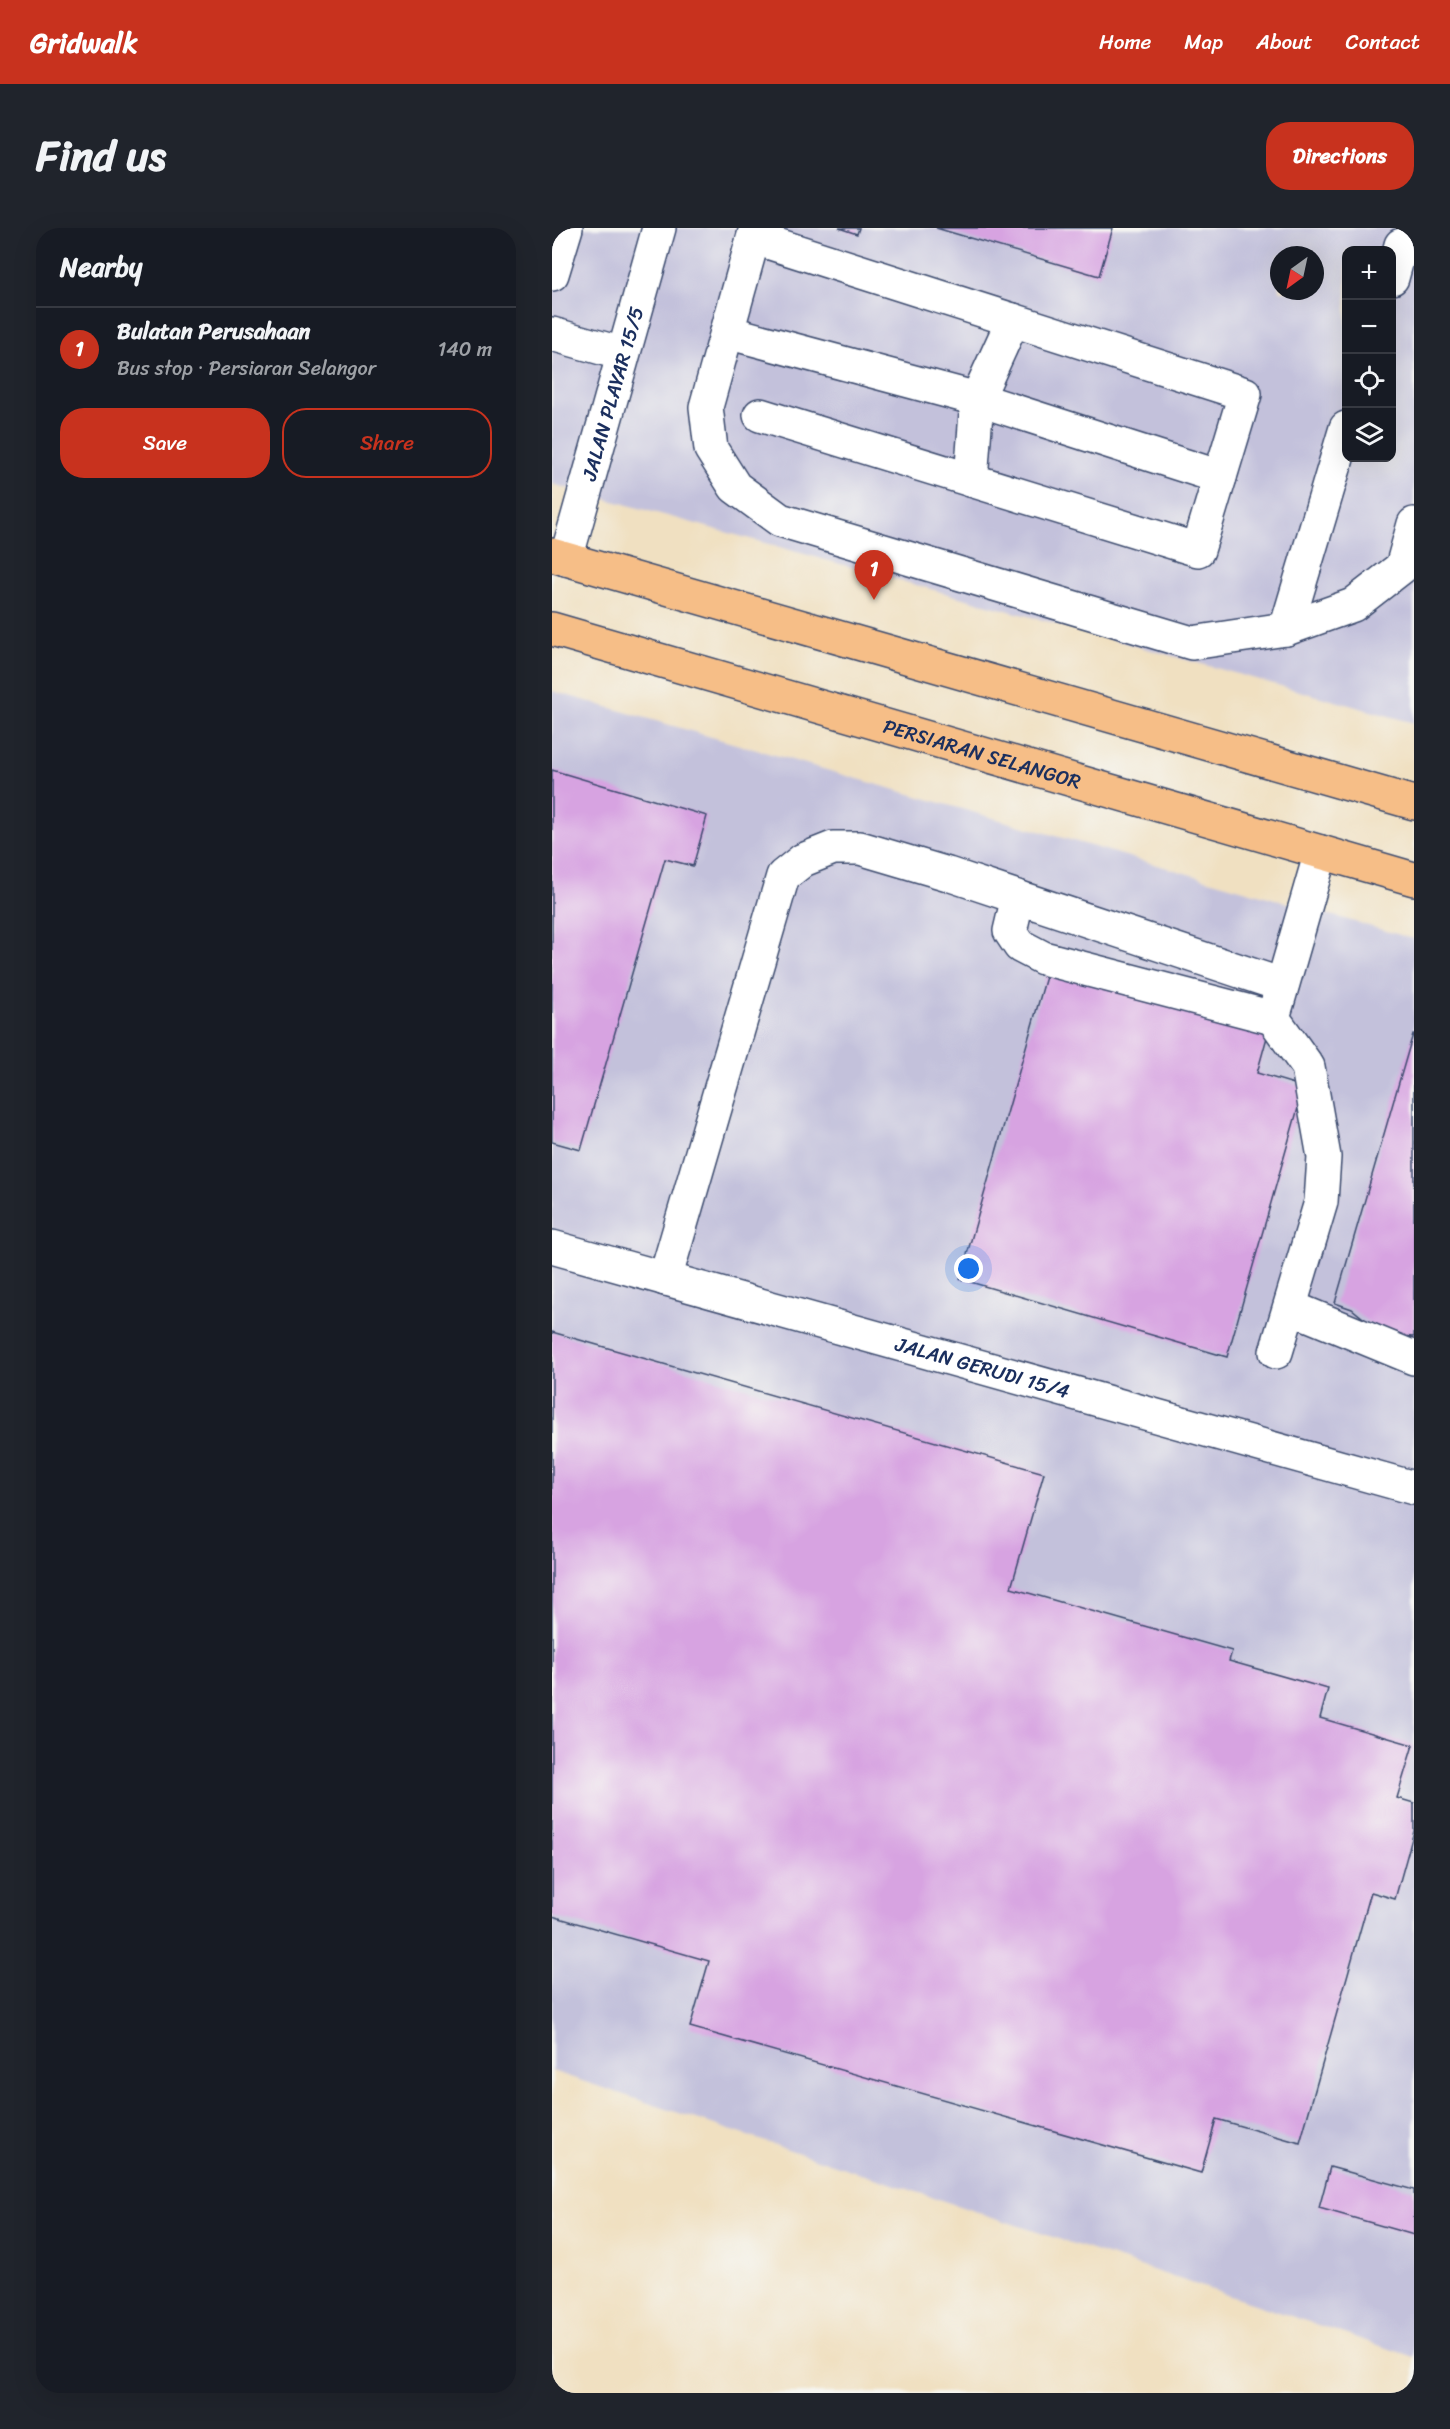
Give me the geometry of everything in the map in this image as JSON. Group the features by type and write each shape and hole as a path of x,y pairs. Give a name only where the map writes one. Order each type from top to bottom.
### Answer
{"main road":[{"path":"559,557 1414,803"},
{"name":"PERSIARAN SELANGOR","path":"552,629 1414,879"}],"street":[{"path":"552,274 566,228"},
{"name":"JALAN PLAYAR 15/5","path":"559,557 624,354 659,228"},
{"path":"760,415 1198,550 1245,394 1013,320 755,233 706,407 711,449 735,487 780,520 1192,643 1286,629 1353,605 1402,567 1414,524"},
{"path":"1396,263 1401,245"},
{"path":"971,480 977,399 1013,320"},
{"path":"727,332 977,399 1220,477"},
{"path":"552,334 624,354"},
{"path":"1286,629 1342,444"},
{"path":"665,1279 783,876 803,860 833,848 860,848 1018,897 1282,985"},
{"path":"1273,1018 1321,852"},
{"path":"1018,897 1010,931 1020,946 1043,958 1273,1018 1308,1067 1324,1157 1321,1202 1276,1352"},
{"name":"JALAN GERUDI 15/4","path":"552,1247 1414,1488"},
{"path":"1290,1307 1414,1358"}],"shaded area":[{"path":"552,228 1414,228 1414,723 552,484"},
{"path":"552,691 1414,939 1414,2357 552,2071"}],"building":[{"path":"839,228 859,228 857,234"},
{"path":"936,228 1113,228 1099,276"},
{"path":"552,770 707,816 693,866 665,859 581,1150 552,1142"},
{"path":"1049,966 1269,1030 1257,1073 1304,1087 1227,1357 960,1279"},
{"path":"1413,1034 1414,1337 1398,1336 1373,1326 1352,1309 1335,1303"},
{"path":"552,1332 1044,1473 1011,1588 1232,1651 1229,1661 1328,1689 1320,1718 1413,1745 1397,1798 1414,1803 1414,1831 1395,1899 1371,1892 1300,2143 1216,2119 1201,2173 690,2027 709,1961 552,1916"},
{"path":"1330,2167 1414,2190 1414,2235 1319,2208"}],"place":[{"name":"Bulatan Perusahaan","path":"874,600"}]}
